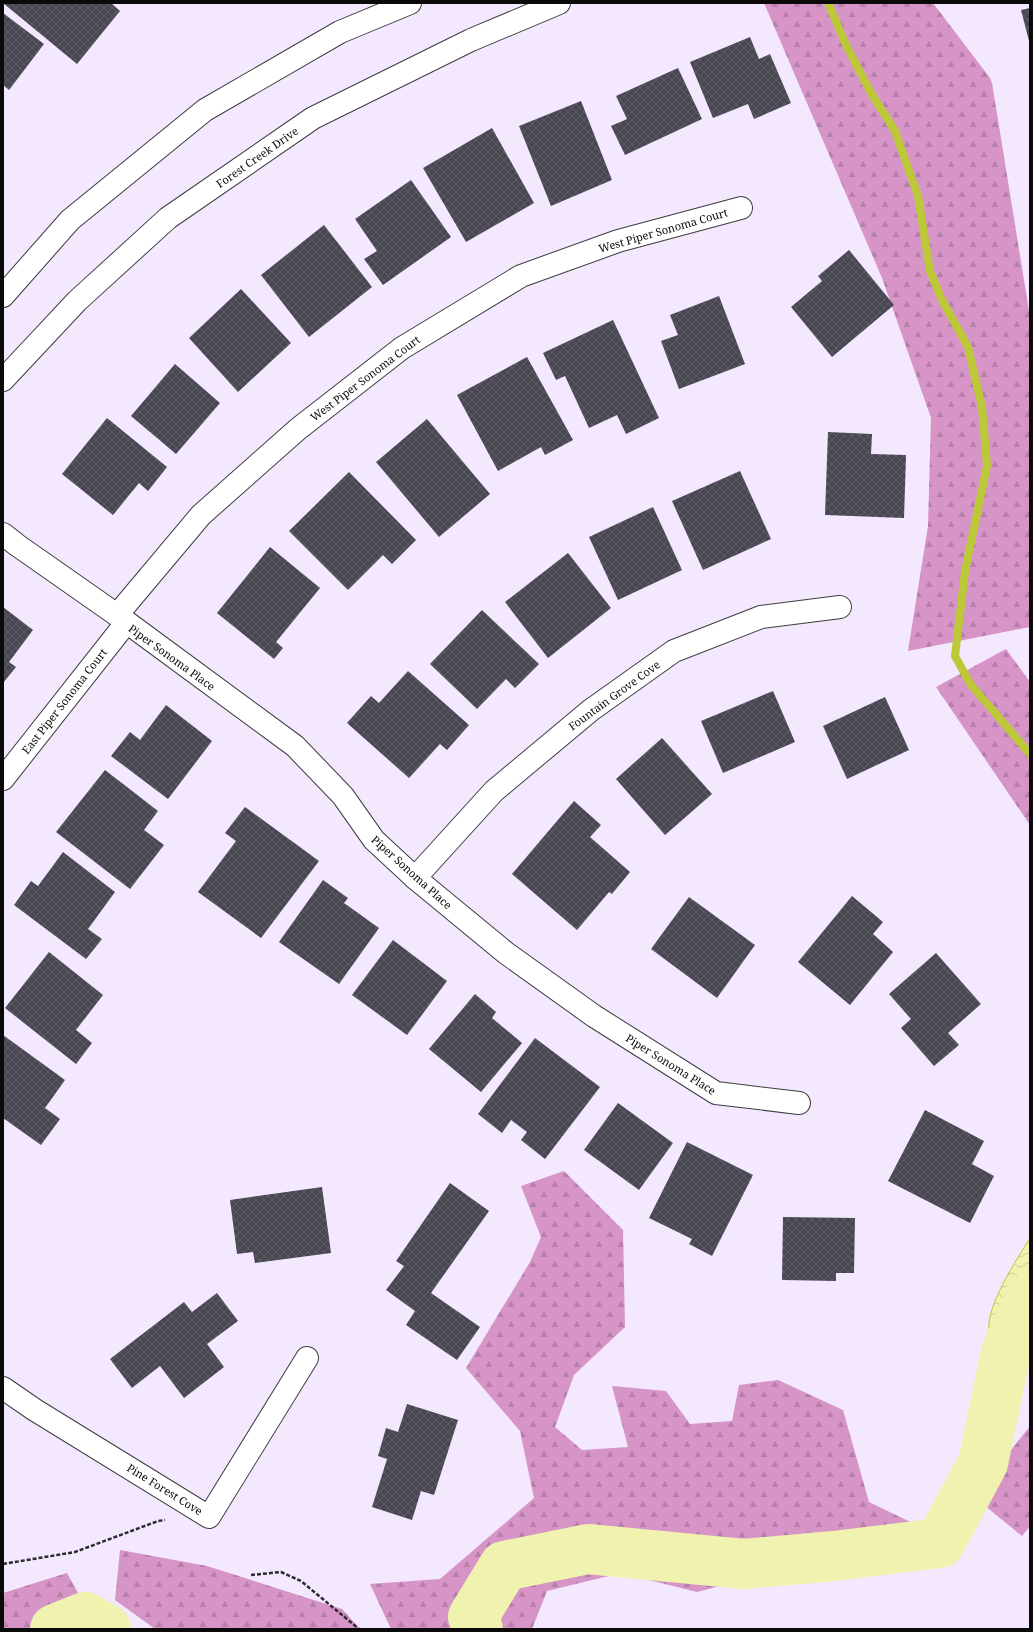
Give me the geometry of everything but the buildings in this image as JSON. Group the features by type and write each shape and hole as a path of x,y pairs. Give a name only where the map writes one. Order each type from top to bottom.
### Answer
{"street":[{"path":"3,296 70,220 205,110 340,32 410,3"},
{"name":"Forest Creek Drive","path":"3,380 77,301 168,218 313,118 471,40 558,3"},
{"name":"West Piper Sonoma Court","path":"121,619 201,515 298,429 402,348 521,276 618,241 741,208"},
{"name":"Piper Sonoma Place","path":"3,534 16,545 121,619 295,746 342,796 374,840 415,878 506,953 581,1007 716,1093 799,1103"},
{"name":"Fountain Grove Cove","path":"415,878 494,791 591,710 674,651 761,617 840,607"},
{"name":"East Piper Sonoma Court","path":"3,779 121,619"},
{"name":"Pine Forest Cove","path":"3,1388 35,1410 209,1517 307,1358"}],"path":[{"path":"3,1564 75,1552 158,1521 209,1517"},
{"path":"251,1575 281,1572 301,1581 359,1629"}],"green space":[{"path":"764,3 933,3 990,78 1030,317 1030,627 908,651 928,526 931,418 882,278"},
{"path":"1006,649 1030,682 1030,825 936,687"},
{"path":"564,1171 623,1230 625,1327 574,1375 555,1427 582,1450 628,1447 612,1386 666,1391 690,1424 732,1421 739,1385 778,1380 843,1410 869,1502 929,1531 697,1592 621,1573 547,1591 532,1629 391,1629 370,1584 440,1579 534,1498 520,1431 466,1368 530,1262 541,1237 521,1186"},
{"path":"1030,1426 1030,1526 1022,1536 974,1497"},
{"path":"120,1550 207,1566 342,1609 360,1629 155,1629 115,1600"},
{"path":"67,1573 98,1629 3,1629 3,1593"}],"water":[{"path":"1030,1238 1030,1342 1015,1352 997,1350 989,1330 989,1320 992,1308 1004,1283"}],"waterway":[{"path":"828,3 846,45 871,93 895,131 918,196 930,271 942,300 968,347 982,407 987,466 965,571 955,656 971,685 1030,754"},
{"path":"478,1629 473,1617 504,1566 588,1549 744,1564 834,1556 940,1543 983,1463 1006,1352 1030,1297"},
{"path":"55,1629 85,1617 106,1629"}]}
